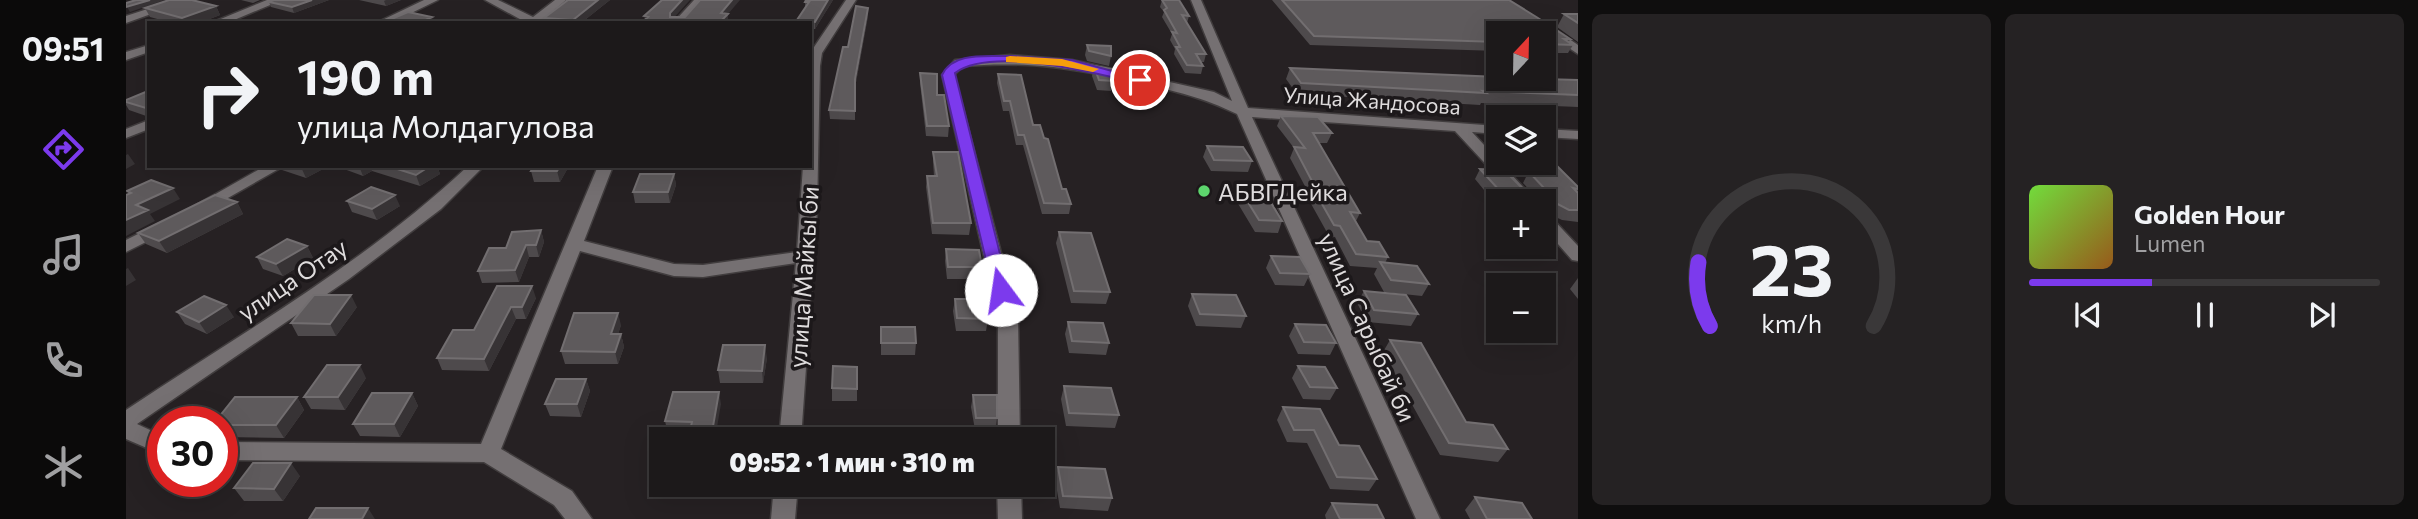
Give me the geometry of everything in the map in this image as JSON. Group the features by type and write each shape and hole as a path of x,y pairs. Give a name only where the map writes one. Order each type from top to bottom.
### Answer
{"street":[{"path":"126,20 185,0"},
{"path":"221,21 278,0"},
{"path":"386,21 433,0"},
{"path":"490,0 531,21"},
{"path":"534,21 561,0"},
{"path":"680,21 700,0"},
{"name":"улица Майкы би","path":"812,81 813,52 851,0"},
{"name":"улица Сарыбай би","path":"1196,0 1243,112 1428,519"},
{"path":"1556,34 1578,50"},
{"path":"126,56 147,49"},
{"path":"1009,427 1007,317 948,75 950,71 960,63 970,60 1010,59 1072,64 1209,95 1243,112"},
{"name":"Улица Жандосова","path":"1243,112 1486,129"},
{"path":"126,134 147,125"},
{"path":"1460,128 1517,189"},
{"path":"1556,134 1578,135"},
{"path":"126,247 273,168"},
{"name":"улица Отау","path":"126,421 343,275 435,206 475,168"},
{"path":"488,453 605,168"},
{"name":"улица Майкы би","path":"791,427 806,256 809,168"},
{"path":"1556,232 1578,256"},
{"path":"574,244 674,270 703,271 806,256"},
{"path":"126,429 147,439"},
{"path":"238,451 488,453 563,498 580,519"},
{"path":"783,519 785,497"},
{"path":"1009,497 1010,519"}],"building":[{"path":"150,0 126,7 126,3"},
{"path":"169,0 192,0 216,6 182,18 145,8"},
{"path":"312,0 292,7 269,2"},
{"path":"568,0 598,0 573,20 544,18"},
{"path":"662,0 682,0 670,13 670,17 685,17 700,0 732,0 721,13 728,14 721,21 643,21 648,17 644,16"},
{"path":"828,0 815,22 797,20 809,2 805,2"},
{"path":"1162,0 1179,0 1189,16 1182,15 1206,54 1196,54 1203,66 1187,65 1176,47 1180,47 1172,32 1177,33 1164,10 1167,8"},
{"path":"1282,0 1509,0 1542,21 1486,21 1486,42 1314,36"},
{"path":"856,6 868,8 855,79 855,111 829,110 843,47 848,47"},
{"path":"408,12 432,17 423,21 387,21"},
{"path":"1564,14 1578,14 1578,23"},
{"path":"1556,30 1570,39 1564,39 1573,45 1556,44"},
{"path":"1087,45 1111,46 1111,56 1089,51"},
{"path":"1094,66 1112,69 1113,81 1099,80"},
{"path":"1290,68 1486,76 1486,91 1556,91 1556,79 1578,80 1578,95 1483,91 1486,93 1301,83"},
{"path":"920,73 937,74 937,95 944,95 949,126 927,126"},
{"path":"998,74 1021,75 1033,125 1040,125 1044,138 1048,139 1062,189 1066,189 1071,204 1044,203 1024,135 1018,135 1010,101 1004,101"},
{"path":"147,91 147,108 126,100"},
{"path":"1281,116 1318,117 1332,133 1313,133 1360,213 1350,212 1367,241 1379,242 1388,257 1356,254 1340,226 1334,225 1310,183 1313,183 1294,147 1305,148"},
{"path":"1207,146 1243,147 1252,161 1214,160"},
{"path":"933,152 958,152 971,223 933,223 927,176 937,176"},
{"path":"1556,165 1578,187 1573,188 1578,193 1578,210 1569,210 1556,203 1556,189 1545,189 1532,175 1556,175"},
{"path":"394,168 427,168 416,175"},
{"path":"533,168 559,168 557,171 531,171"},
{"path":"1480,169 1486,169 1486,175 1509,175 1523,189 1498,189"},
{"path":"640,174 674,174 668,192 633,192"},
{"path":"151,180 173,188 136,205 148,210 126,220 126,195 131,193 127,191"},
{"path":"371,187 395,195 372,209 347,201"},
{"path":"1241,191 1264,191 1282,221 1259,220"},
{"path":"215,195 237,202 159,241 138,233"},
{"path":"541,230 536,245 526,245 515,270 478,271 489,248 506,248 512,232"},
{"path":"1059,232 1091,233 1110,292 1074,291"},
{"path":"287,239 307,246 276,264 257,257"},
{"path":"946,249 979,250 982,267 948,267"},
{"path":"1271,256 1300,257 1310,274 1280,273"},
{"path":"1380,262 1417,266 1429,284 1391,280"},
{"path":"497,286 532,286 522,307 511,307 484,359 437,358 453,330 474,330"},
{"path":"1364,291 1406,295 1418,314 1374,310"},
{"path":"1192,294 1236,295 1246,316 1200,314"},
{"path":"314,295 351,295 330,324 291,323"},
{"path":"204,296 226,305 199,322 177,312"},
{"path":"955,299 984,299 988,319 957,318"},
{"path":"574,313 618,313 611,334 621,334 615,352 561,351"},
{"path":"1068,322 1103,323 1109,343 1072,341"},
{"path":"1295,324 1326,325 1336,343 1304,342"},
{"path":"881,327 915,327 916,343 881,343"},
{"path":"1390,340 1421,343 1466,422 1493,425 1508,449 1449,443"},
{"path":"723,345 765,345 762,371 718,370"},
{"path":"327,365 360,365 338,397 304,397"},
{"path":"833,366 857,367 857,389 832,388"},
{"path":"1298,366 1325,367 1337,388 1310,387"},
{"path":"556,379 586,379 577,404 545,404"},
{"path":"1064,386 1111,388 1119,415 1069,413"},
{"path":"673,392 719,392 713,427 691,427 692,422 665,421"},
{"path":"372,393 412,393 394,424 353,424"},
{"path":"973,395 997,395 997,418 976,418"},
{"path":"235,397 297,397 276,425 238,425 238,406 228,406"},
{"path":"1283,407 1320,409 1339,445 1359,446 1377,479 1337,477 1314,430 1294,430"},
{"path":"253,463 291,463 274,489 238,488 238,483"},
{"path":"1058,467 1105,469 1112,498 1063,496"},
{"path":"1475,497 1522,503 1532,519 1487,519"},
{"path":"1332,503 1377,505 1384,519 1340,519"},
{"path":"316,508 368,508 362,519 309,519"}],"slow traffic":[{"path":"1010,59 1062,62 1093,69"}],"place":[{"name":"АБВГДейка","path":"1204,191"}],"route":[{"path":"1001,290 948,75 950,71 963,61 1010,59 1062,62 1140,80"}]}
